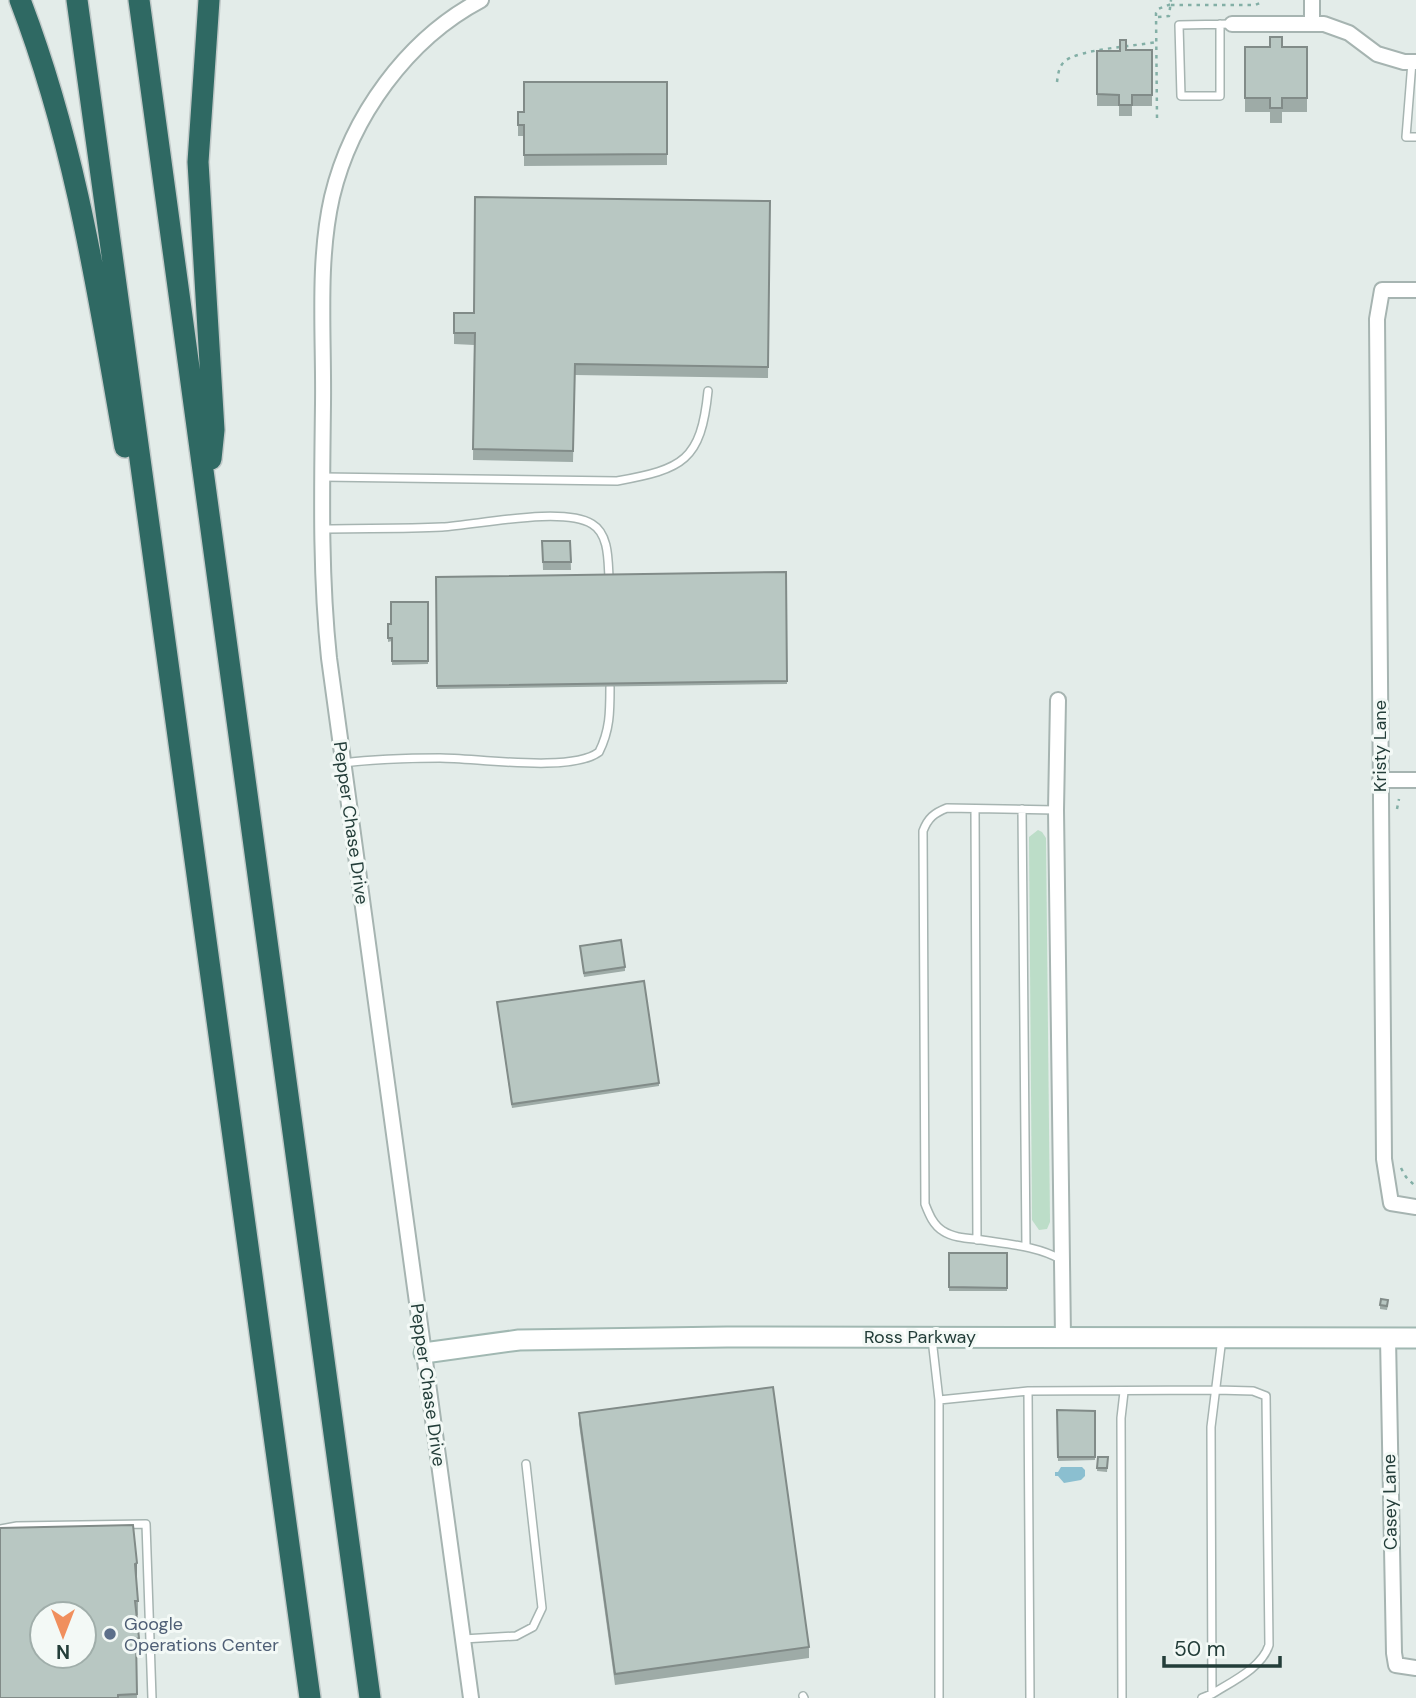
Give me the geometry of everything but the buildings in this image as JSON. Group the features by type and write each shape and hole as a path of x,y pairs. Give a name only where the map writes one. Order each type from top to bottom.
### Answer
{"highway":[{"path":"20,0 58,111 92,254 192,838"},
{"path":"77,0 310,1698"},
{"path":"139,0 370,1698"},
{"path":"208,496 214,430 198,162 209,0"}],"street":[{"name":"Pepper Chase Drive","path":"471,1698 325,624 322,477 324,270 327,226 340,172 360,125 379,93 401,65 436,31 481,0"},
{"path":"1312,0 1312,23"},
{"path":"1226,24 1312,23 1338,27 1377,54 1414,62"},
{"name":"Kristy Lane","path":"1416,290 1382,290 1377,319 1384,1149 1391,1203 1416,1207"},
{"path":"1058,700 1056,810 1063,1337"},
{"path":"1380,780 1416,780"},
{"name":"Ross Parkway","path":"424,1353 519,1340 786,1336 1416,1338"},
{"name":"Casey Lane","path":"1388,1338 1392,1627 1396,1665 1416,1668"}],"lane":[{"path":"1226,24 1220,96 1181,96 1179,25 1226,24"},
{"path":"1414,62 1406,138 1416,137"},
{"path":"322,477 617,481 649,475 673,467 692,452 701,438 708,391"},
{"path":"322,529 442,527 540,517 575,518 593,524 604,537 609,578"},
{"path":"344,763 440,758 579,762 599,752 608,734 610,687"},
{"path":"1056,810 947,808 935,812 923,831 925,1203 930,1217 941,1230 953,1236 1026,1247 1062,1260"},
{"path":"975,808 977,1240"},
{"path":"1022,809 1026,1247"},
{"path":"932,1337 939,1400 939,1698"},
{"path":"1212,1694 1211,1427 1222,1338"},
{"path":"939,1400 1028,1391 1217,1390 1261,1392 1266,1396 1270,1635 1266,1654 1248,1670 1202,1698"},
{"path":"1028,1391 1030,1698"},
{"path":"1124,1392 1121,1418 1122,1695 1130,1698"},
{"path":"463,1639 516,1636 533,1627 542,1608 526,1464"},
{"path":"0,1529 17,1526 146,1524 152,1698"}],"path":[{"path":"1157,118 1156,10 1171,3 1255,5 1261,0"},
{"path":"1157,17 1169,16 1171,3"},
{"path":"1057,82 1063,63 1072,57 1088,52 1112,50 1118,46 1157,42"}],"green space":[{"path":"1038,830 1046,838 1050,1222 1047,1229 1039,1230 1032,1220 1029,837"}],"water":[{"path":"1061,1467 1082,1467 1085,1476 1081,1480 1064,1483 1055,1476 1055,1472"}],"place":[{"name":"Google Operations Center","path":"110,1634"}]}
